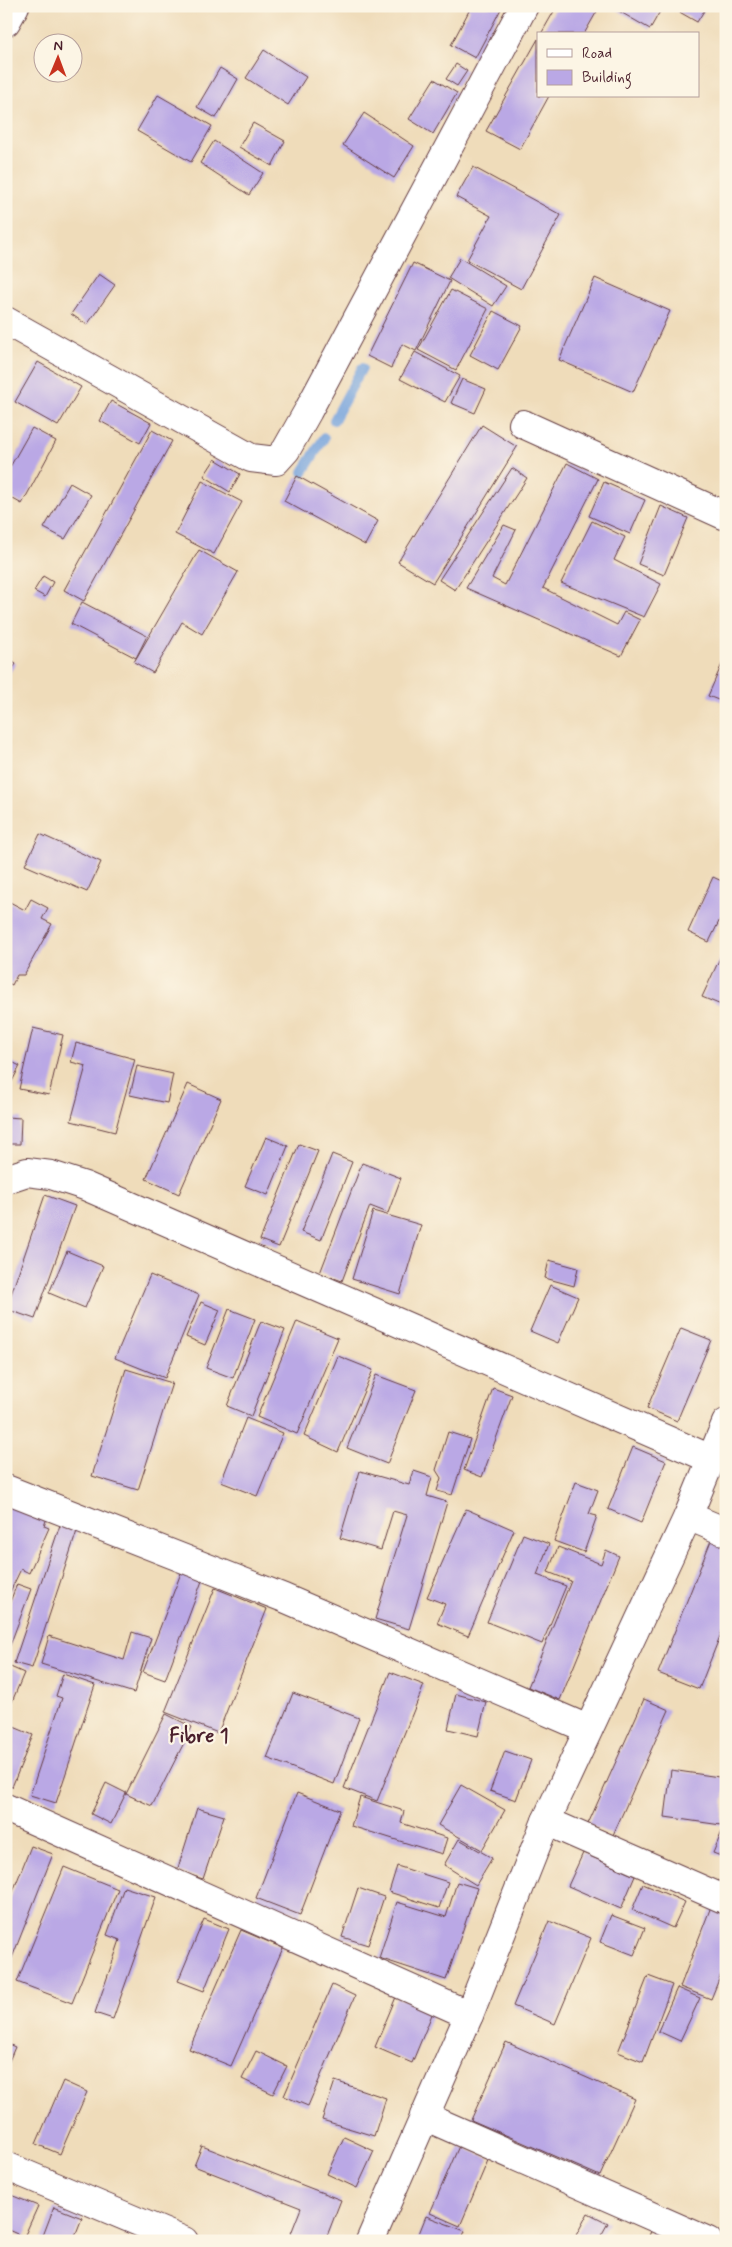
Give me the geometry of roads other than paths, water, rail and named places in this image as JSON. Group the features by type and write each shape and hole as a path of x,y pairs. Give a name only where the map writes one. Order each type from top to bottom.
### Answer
{"street":[{"path":"6,22 15,6"},
{"path":"6,321 251,458 276,461 286,450 308,411 524,6"},
{"path":"523,424 726,516"},
{"path":"6,1179 26,1172 51,1175 85,1186 711,1459"},
{"path":"370,2241 469,2014 546,1821 688,1516 726,1423"},
{"path":"6,1489 284,1598 588,1729"},
{"path":"688,1516 726,1532"},
{"path":"6,1808 469,2014"},
{"path":"546,1821 726,1900"},
{"path":"424,2116 708,2241"},
{"path":"6,2166 184,2241"}],"waterway":[{"path":"334,420 362,368"},
{"path":"303,472 324,438"}],"district":[{"name":"Fibre 1","path":"199,1736"}]}
